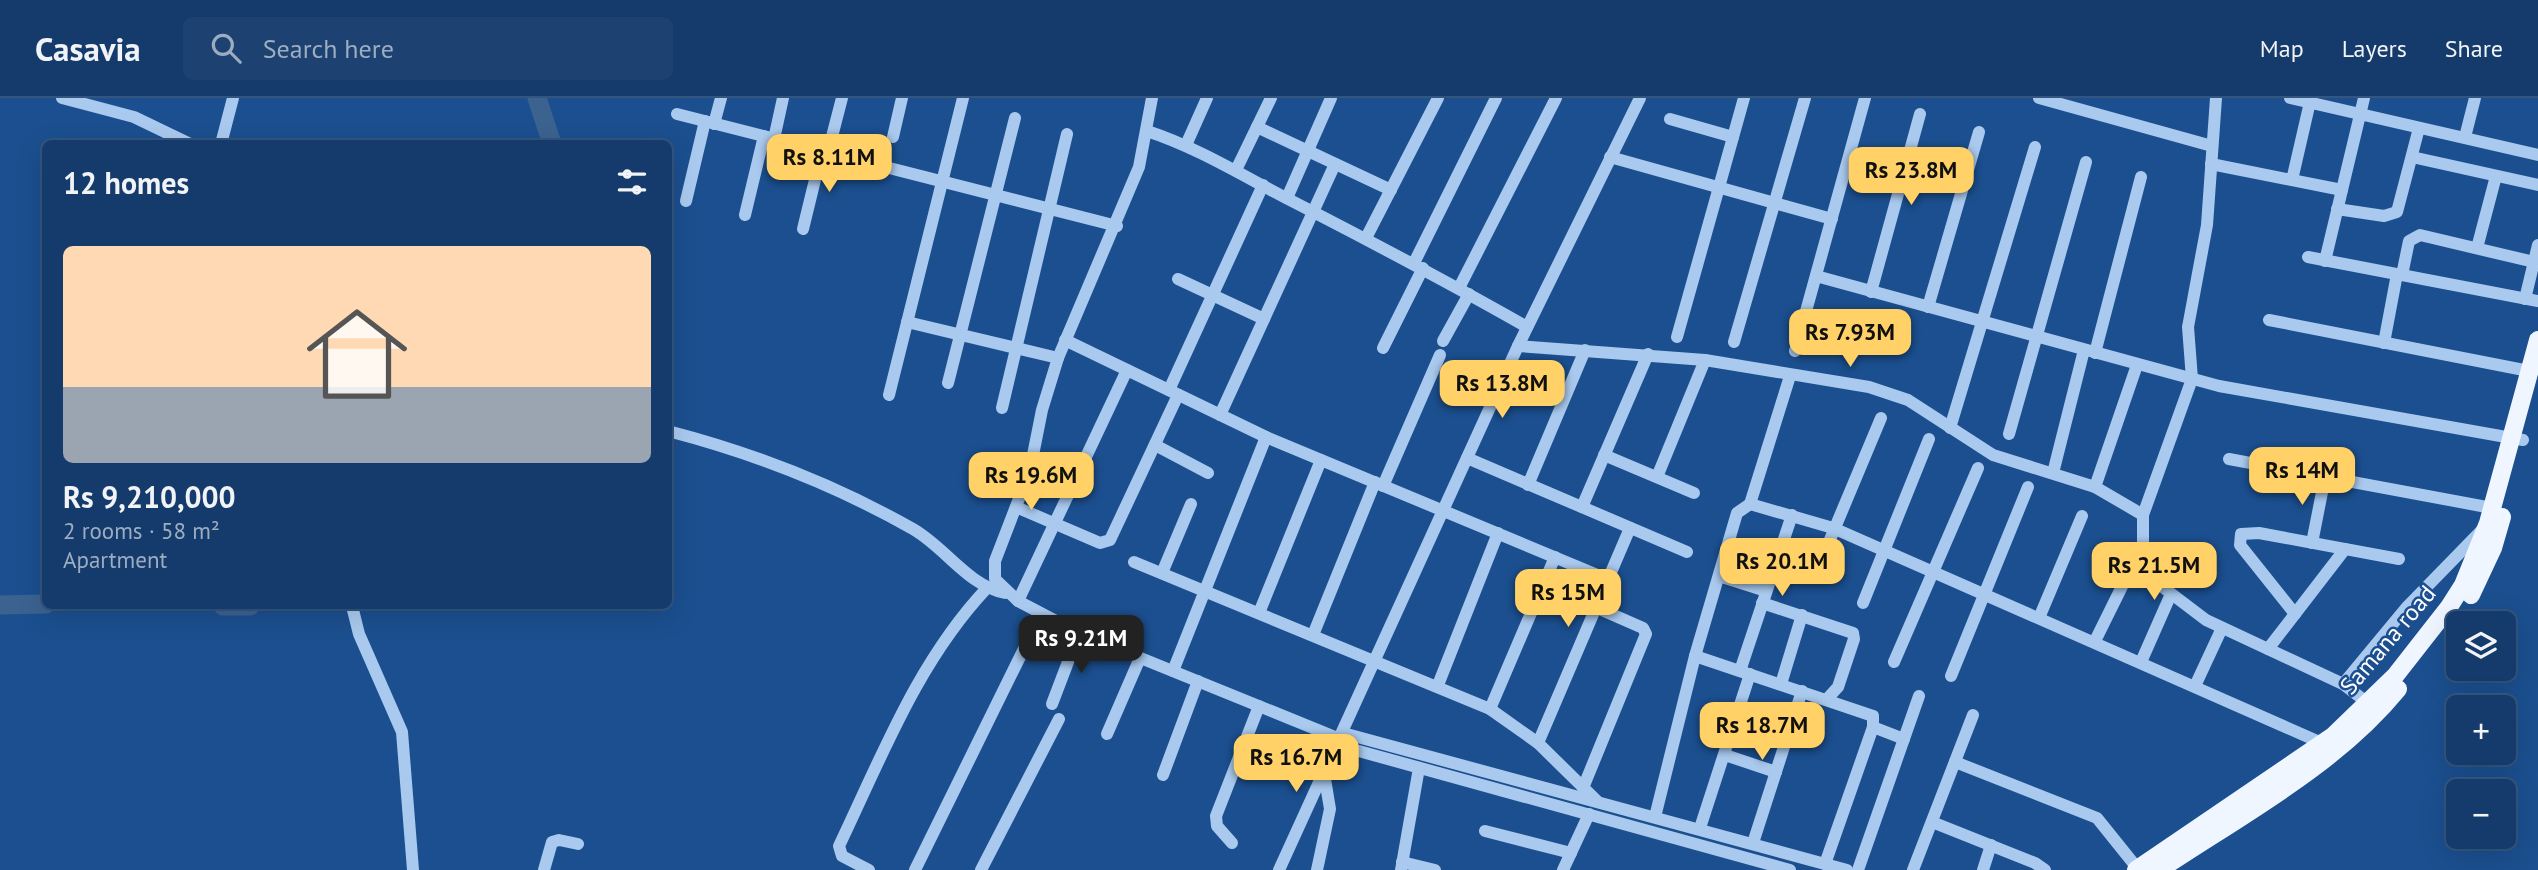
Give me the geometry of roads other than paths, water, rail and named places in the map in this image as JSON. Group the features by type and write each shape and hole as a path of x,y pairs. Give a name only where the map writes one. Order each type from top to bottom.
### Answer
{"main road":[{"name":"Samana road","path":"2137,869 2374,708 2463,585 2517,438 2534,378 2538,340"},
{"name":"Samana road","path":"2159,870 2312,768 2374,708 2472,594 2493,548 2517,438"}],"street":[{"path":"62,98 134,117 182,140"},
{"path":"222,140 233,98"},
{"path":"685,201 710,122 721,98"},
{"path":"745,215 783,98"},
{"path":"803,229 842,98"},
{"path":"893,137 902,98"},
{"path":"889,395 963,98"},
{"path":"1012,597 995,579 993,568 1030,470 1042,410 1058,358 1117,226 1152,132 1152,98"},
{"path":"1186,145 1207,98"},
{"path":"1236,170 1270,98"},
{"path":"1287,198 1331,98"},
{"path":"1366,238 1438,98"},
{"path":"1383,348 1496,98"},
{"path":"1443,341 1556,98"},
{"path":"1279,870 1518,346 1640,98"},
{"path":"1677,337 1744,98"},
{"path":"1734,342 1805,98"},
{"path":"1795,351 1865,98"},
{"path":"2039,98 2059,101 2212,146"},
{"path":"2216,98 2207,225 2188,327 2187,350 2192,379 2143,515 2143,557 2152,579 2222,628 2343,684 2374,708"},
{"path":"2290,98 2538,155"},
{"path":"2325,261 2364,98"},
{"path":"2465,137 2475,98"},
{"path":"2292,180 2310,102"},
{"path":"677,114 1117,226"},
{"path":"1871,292 1920,114"},
{"path":"948,383 1015,118"},
{"path":"1670,119 1733,137"},
{"path":"1257,127 1391,190"},
{"path":"2337,209 2384,216 2397,212 2419,128"},
{"path":"1152,132 1186,145 1236,170 1419,266 1527,327"},
{"path":"1928,307 1979,132"},
{"path":"1002,408 1067,134"},
{"path":"1950,428 2035,147"},
{"path":"1610,157 1832,219"},
{"path":"2412,157 2538,185"},
{"path":"2009,434 2086,162"},
{"path":"1220,415 1335,164"},
{"path":"2211,164 2342,190"},
{"path":"2477,248 2496,176"},
{"path":"2053,473 2141,177"},
{"path":"1016,506 1100,543 1110,540 1155,445 1213,296 1263,185"},
{"path":"2385,343 2400,274 2409,241 2413,237 2430,236 2534,262"},
{"path":"2525,299 2538,245"},
{"path":"2308,257 2538,301"},
{"path":"1816,276 2192,379 2517,438"},
{"path":"1178,279 1264,319"},
{"path":"2269,320 2385,343 2534,378"},
{"path":"907,322 1058,358"},
{"path":"1065,341 1266,437 1607,579"},
{"path":"1518,346 1705,360 1890,393 1908,400 1993,455 2095,488 2143,515"},
{"path":"1528,485 1585,350"},
{"path":"1582,507 1648,354"},
{"path":"1313,635 1379,484 1440,355"},
{"path":"1657,477 1705,360"},
{"path":"2095,488 2137,365"},
{"path":"1012,597 1053,523 1127,370"},
{"path":"1655,817 1695,656 1737,513 1750,504 1790,376"},
{"path":"1816,573 1881,418"},
{"path":"672,432 744,454 852,498 931,540 987,588 1012,597 1079,634 1340,739 1419,768 1790,870"},
{"path":"1172,671 1266,437"},
{"path":"1863,603 1929,439"},
{"path":"1155,445 1208,473"},
{"path":"1604,455 1694,493"},
{"path":"1467,458 1687,552"},
{"path":"2229,459 2325,477 2490,516 2406,608 2343,684"},
{"path":"1259,613 1321,460"},
{"path":"1894,662 1978,468"},
{"path":"2312,543 2325,477"},
{"path":"1951,676 2028,487"},
{"path":"1750,504 1833,528 2324,744"},
{"path":"1162,573 1191,505"},
{"path":"1700,828 1725,755 1764,597 1792,515"},
{"path":"2039,618 2082,516"},
{"path":"1538,743 1630,528"},
{"path":"2295,614 2239,538 2241,534 2248,532 2399,559"},
{"path":"1438,685 1498,533"},
{"path":"2095,641 2142,546"},
{"path":"2268,649 2345,549"},
{"path":"1490,709 1555,557"},
{"path":"1134,562 1438,685 1490,709 1538,743 1597,801"},
{"path":"1719,576 1802,615 1850,629 1854,636 1838,687 1827,699"},
{"path":"869,870 842,856 839,846 926,667 954,624 987,588"},
{"path":"2141,662 2171,594"},
{"path":"1583,788 1646,634 1643,628 1595,607"},
{"path":"353,609 359,634 402,732 412,870"},
{"path":"915,870 1041,614"},
{"path":"1781,684 1802,615"},
{"path":"2194,686 2222,628"},
{"path":"1052,705 1079,634"},
{"path":"1695,656 1870,713 1874,727 1825,864"},
{"path":"1107,734 1140,658"},
{"path":"1163,775 1198,681"},
{"path":"1753,843 1802,691"},
{"path":"1858,870 1919,696"},
{"path":"1232,844 1217,826 1216,816 1259,706"},
{"path":"1913,870 1973,715"},
{"path":"981,870 1059,719"},
{"path":"1874,727 1904,739"},
{"path":"1340,739 1597,801 1847,870"},
{"path":"1725,755 1776,772"},
{"path":"1955,762 2097,818 2137,869"},
{"path":"1419,768 1402,866 1435,870"},
{"path":"1317,870 1330,809 1325,773"},
{"path":"1563,870 1589,814"},
{"path":"1931,822 2045,870"},
{"path":"1485,831 1571,853"},
{"path":"544,870 552,842 559,840 578,844"},
{"path":"1983,870 1991,845"}],"waterway":[{"path":"537,98 551,140"},
{"path":"0,605 42,604"}]}
